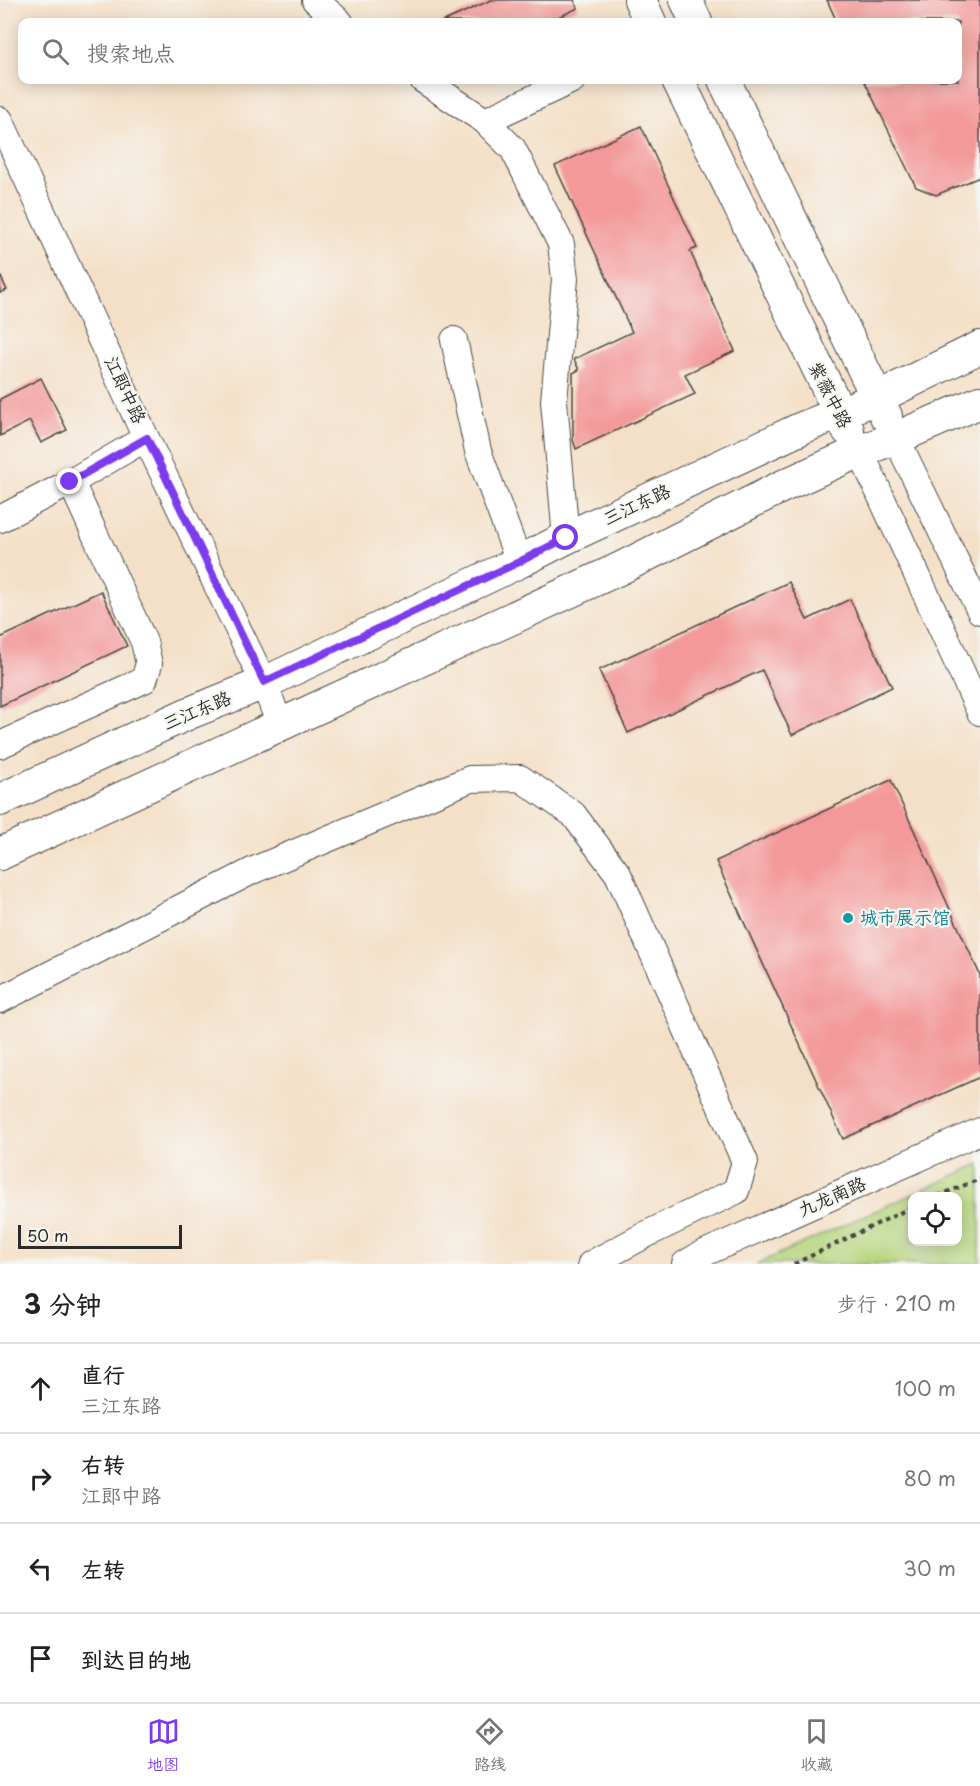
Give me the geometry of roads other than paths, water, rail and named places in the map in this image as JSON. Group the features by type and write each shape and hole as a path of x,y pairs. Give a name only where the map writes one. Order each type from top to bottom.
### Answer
{"main road":[{"path":"640,0 648,18"},
{"path":"686,0 694,18"},
{"name":"紫薇中路","path":"680,84 838,413 860,451"},
{"path":"726,84 896,438"},
{"name":"三江东路","path":"0,800 187,714 264,682 566,538 838,413 878,398 980,347"},
{"path":"0,854 621,568 783,486 860,451 980,402"}],"street":[{"path":"315,0 335,18"},
{"path":"429,84 485,121 513,148 561,244 565,279 554,401 566,538"},
{"path":"485,121 564,84"},
{"name":"江郎中路","path":"0,120 147,438 264,682 280,725"},
{"path":"454,340 478,451 519,562"},
{"path":"0,519 147,438"},
{"path":"896,438 980,611"},
{"name":"紫薇中路","path":"860,451 980,712"},
{"path":"0,745 144,680 149,664 144,642 70,482"},
{"path":"0,1000 265,865 470,779 520,778 573,814 618,874 745,1162 736,1191 591,1264"},
{"name":"九龙南路","path":"685,1264 700,1255 980,1131"}],"place":[{"name":"城市展示馆","path":"848,918"}]}
